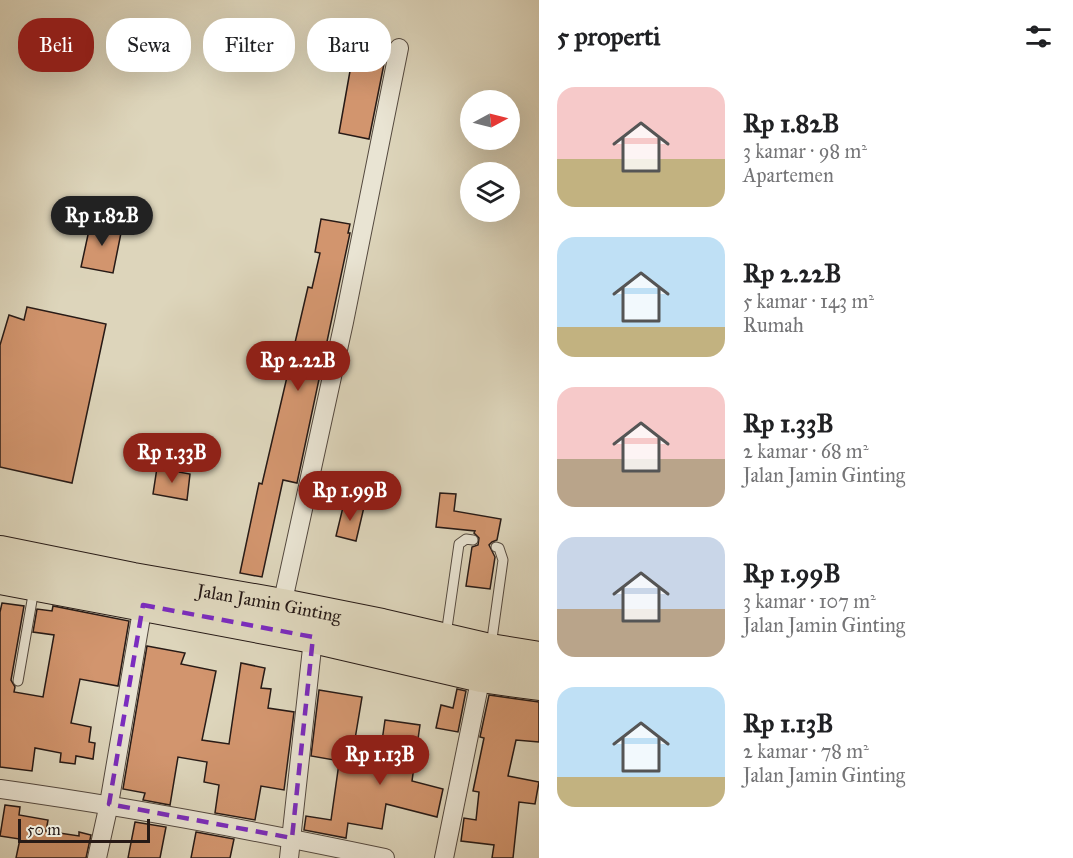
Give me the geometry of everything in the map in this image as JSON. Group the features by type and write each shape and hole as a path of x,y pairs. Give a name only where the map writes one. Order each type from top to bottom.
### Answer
{"highway":[{"name":"Jalan Jamin Ginting","path":"0,552 132,579 282,605 314,625 382,625 445,640 486,663 539,684"},
{"name":"Jalan Jamin Ginting","path":"0,578 143,604 314,625 486,663 539,658"}],"street":[{"path":"282,605 346,311 399,48"},
{"path":"97,858 109,804 143,604"},
{"path":"289,858 314,625"},
{"path":"444,858 486,663"},
{"path":"0,789 109,804 385,858"}],"lane":[{"path":"445,640 459,544 466,539 473,540"},
{"path":"486,663 503,560 499,548 496,547"},
{"path":"18,681 36,584"}],"highlighted area":[{"path":"143,605 313,637 292,838 109,804"}],"building":[{"path":"350,72 382,72 369,139 339,133"},
{"path":"321,219 350,224 348,233 350,233 297,483 283,480 262,577 240,573 259,483 262,484 308,287 312,288 320,253 315,252"},
{"path":"91,221 122,228 113,273 81,267"},
{"path":"27,307 106,324 72,483 0,467 0,345 9,315 24,320"},
{"path":"157,468 190,474 187,500 153,494"},
{"path":"440,493 456,494 454,511 501,519 497,540 489,545 495,557 490,589 466,586 472,547 478,545 479,538 474,533 475,531 436,527"},
{"path":"344,503 364,507 356,541 336,536"},
{"path":"2,603 24,606 11,680 15,687 14,692 43,697 54,635 33,632 37,609 52,611 53,606 129,621 118,686 80,679 71,723 91,727 89,742 95,743 93,759 76,756 75,764 60,762 61,753 35,748 32,771 0,767 0,612"},
{"path":"147,646 185,653 181,664 216,671 202,740 229,744 241,663 265,668 261,688 271,689 268,708 294,712 284,790 261,786 255,820 215,813 219,785 204,782 207,762 178,757 170,805 143,800 145,793 123,789"},
{"path":"457,689 466,691 458,732 436,728 441,705 453,708"},
{"path":"319,690 362,697 351,763 311,756"},
{"path":"489,695 539,702 539,742 516,740 508,776 539,782 535,804 519,802 513,858 492,858 494,845 461,841 464,818 476,820 479,792 473,791 484,738 480,737"},
{"path":"385,720 420,725 412,781 443,789 437,817 386,804 382,829 348,823 346,838 304,830 306,816 331,820 339,763 378,769"},
{"path":"5,805 20,807 19,815 48,820 46,831 79,836 79,832 91,835 86,858 16,858 20,839 0,836"},
{"path":"135,822 166,827 160,858 128,858"},
{"path":"196,832 234,839 230,858 191,858"}]}
